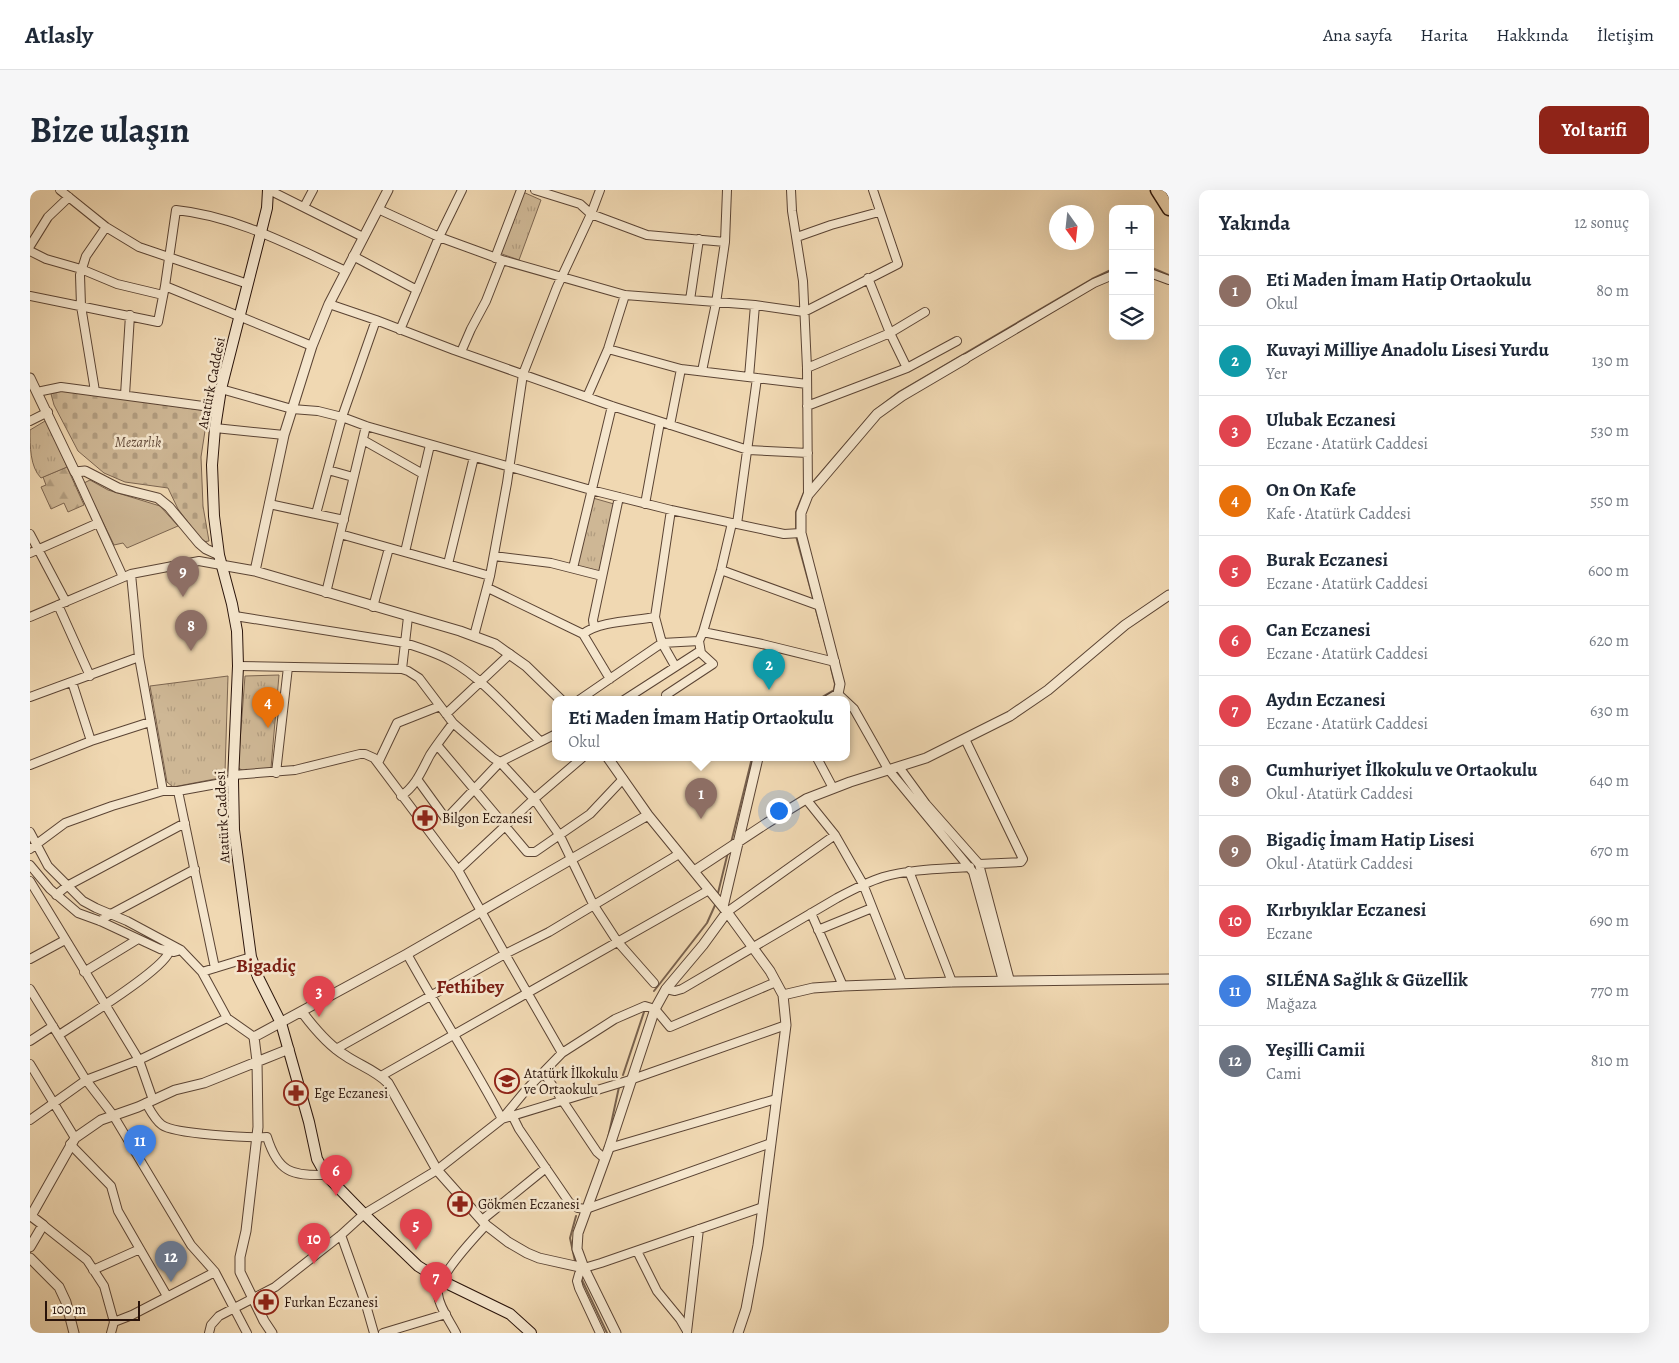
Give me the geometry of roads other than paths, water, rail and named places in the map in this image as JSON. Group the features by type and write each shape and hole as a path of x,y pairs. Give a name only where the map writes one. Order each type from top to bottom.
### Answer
{"highway":[{"path":"1157,190 1169,210"}],"main road":[{"name":"Atatürk Caddesi","path":"269,190 267,208 221,389 215,428 212,489 220,560 237,630 238,666 233,778 234,830 251,957 258,977 281,1024 309,1122 317,1160 326,1175 418,1266 442,1281 510,1314 532,1333"}],"street":[{"path":"60,190 106,226 139,247 248,284"},
{"path":"269,190 363,237"},
{"path":"304,207 313,190"},
{"path":"254,571 284,434 312,346 329,304 388,190"},
{"path":"400,330 439,237 462,190"},
{"path":"461,352 486,301 521,190"},
{"path":"536,190 580,204 591,214 647,235 725,242"},
{"path":"474,636 488,588 494,556 523,374 556,287 562,278 600,190"},
{"path":"702,371 716,303 725,242 727,190"},
{"path":"792,190 792,211 803,282 807,368 808,495"},
{"path":"378,209 439,237 498,259 624,295 804,312 898,264 873,190"},
{"path":"30,246 48,217 69,197"},
{"path":"30,296 158,322 176,210 192,212 248,227 346,271"},
{"path":"797,237 830,225 879,212"},
{"path":"95,391 81,306 79,281 86,256 106,226"},
{"path":"690,300 699,239"},
{"path":"30,251 46,259 81,269 117,284 163,295"},
{"path":"353,256 417,290"},
{"path":"1154,274 1169,280"},
{"path":"835,696 838,694 840,684 801,533 801,513 808,495 877,414 902,396 1094,283 1109,277"},
{"path":"868,278 890,334 907,368"},
{"path":"165,286 312,346"},
{"path":"587,397 608,349 624,295"},
{"path":"329,304 612,406 748,450 808,453"},
{"path":"667,696 714,664 700,651 699,641 735,523 748,450 755,306"},
{"path":"807,368 890,334 925,312"},
{"path":"125,395 130,315"},
{"path":"316,514 342,417 376,320"},
{"path":"807,406 907,368 957,341"},
{"path":"608,349 681,369 807,384"},
{"path":"670,425 681,369"},
{"path":"30,378 48,412 98,523 127,575 139,657 163,791"},
{"path":"37,392 61,387 218,408"},
{"path":"221,389 292,409 318,411 342,417 366,426 508,468 645,504 784,534 801,533"},
{"path":"573,568 612,406"},
{"path":"30,421 48,412"},
{"path":"645,504 660,422"},
{"path":"326,593 366,426"},
{"path":"215,428 284,434"},
{"path":"363,440 423,474"},
{"path":"405,552 430,445"},
{"path":"448,564 474,458"},
{"path":"328,470 353,477"},
{"path":"75,472 85,471 118,488 158,498 169,507 199,543 220,560 474,636 495,644 526,666 558,696"},
{"path":"594,627 593,620 618,497"},
{"path":"269,504 344,520"},
{"path":"671,510 655,617 662,643 675,666"},
{"path":"30,553 98,523"},
{"path":"30,534 62,603 90,676"},
{"path":"340,534 490,576"},
{"path":"374,607 389,548"},
{"path":"494,556 551,563 602,576"},
{"path":"30,618 127,575 200,561 220,560"},
{"path":"721,570 820,606"},
{"path":"488,588 583,634 610,679"},
{"path":"694,871 806,799 888,769 926,758 993,726 1028,705 1125,625 1169,595"},
{"path":"234,616 405,643 430,651 452,661 481,683 540,741"},
{"path":"402,669 408,617"},
{"path":"583,634 594,627 655,617"},
{"path":"703,632 835,662"},
{"path":"585,696 662,643 699,641"},
{"path":"630,696 700,651"},
{"path":"446,714 510,654"},
{"path":"30,697 139,657"},
{"path":"238,666 402,669 414,674 453,724 500,762 534,800 560,836 594,904 617,941 654,983"},
{"path":"276,773 288,667"},
{"path":"72,682 91,741"},
{"path":"378,762 398,724 440,706"},
{"path":"850,706 888,769 970,867 1006,981"},
{"path":"30,765 91,741 150,722"},
{"path":"401,796 406,793 417,779 437,745 453,724"},
{"path":"417,779 446,819 500,762 552,736"},
{"path":"965,739 1023,859 1020,862 979,864"},
{"path":"437,745 527,852 531,853 560,836 590,814 623,779"},
{"path":"33,847 65,823 112,806 163,791 178,791 233,778 304,768 360,754 370,756 378,762 401,796 458,870 562,1053"},
{"path":"458,870 579,761"},
{"path":"610,761 648,815 754,948 782,995 786,1025 758,1246 746,1309 738,1333"},
{"path":"616,1333 584,1268 577,1249 577,1242 586,1209 609,1148 655,1009 666,989 703,945 725,910 738,842 757,761"},
{"path":"819,761 833,788"},
{"path":"899,767 926,804 979,864 1006,981"},
{"path":"178,791 215,968"},
{"path":"806,799 835,835 863,884 902,983"},
{"path":"254,1037 407,954 648,815"},
{"path":"56,895 67,886 185,823"},
{"path":"30,832 33,847 48,866 90,906 111,914 181,950 202,972 227,1018 254,1037 257,1061 257,1138 246,1231 240,1257 240,1272 264,1321 272,1333"},
{"path":"725,910 835,835"},
{"path":"336,1049 505,954 549,932 680,854"},
{"path":"30,865 50,889 78,913 160,950 169,952 181,950"},
{"path":"666,989 675,991 682,989 863,884 884,876 909,871 970,867"},
{"path":"100,922 111,914 195,868"},
{"path":"909,871 952,982"},
{"path":"30,881 139,1060 149,1101 158,1122 169,1129 268,1138 273,1155 279,1165 292,1172 326,1175"},
{"path":"30,901 50,889"},
{"path":"381,1076 709,890"},
{"path":"818,930 872,908"},
{"path":"811,913 843,986"},
{"path":"84,972 138,939"},
{"path":"30,959 65,940"},
{"path":"58,1035 106,1004 161,964 169,952"},
{"path":"407,954 430,997 454,1033 502,1119"},
{"path":"202,972 251,957"},
{"path":"782,995 813,988 902,983 1169,979"},
{"path":"209,1333 210,1325 219,1316 276,1287 364,1214 437,1170 502,1119 562,1053 615,1019 644,1006 655,1009 670,1027 776,982"},
{"path":"30,989 86,1080 113,1115 190,1246 215,1272 247,1333"},
{"path":"302,1012 336,1049 381,1076 391,1087 437,1170 484,1223 508,1242 527,1253 539,1258 584,1268 763,1207"},
{"path":"30,1120 86,1080 139,1060 227,1018"},
{"path":"502,1119 630,1080 786,1025"},
{"path":"30,1041 53,1026"},
{"path":"111,1333 114,1322 104,1286 94,1270 87,1260 30,1216 73,1141 101,1120 175,1090 204,1083 289,1049"},
{"path":"30,1064 73,1141 108,1181 113,1190 118,1212 167,1296"},
{"path":"544,1072 597,1152 604,1158"},
{"path":"609,1148 776,1099"},
{"path":"513,1117 569,1202 578,1208 586,1209 771,1143"},
{"path":"456,1333 438,1296 442,1281 484,1223 546,1168"},
{"path":"30,1247 43,1225"},
{"path":"688,1333 699,1229"},
{"path":"341,1235 374,1333"},
{"path":"94,1270 140,1248"},
{"path":"637,1251 657,1291 680,1319 688,1333"},
{"path":"30,1258 59,1287 66,1302 74,1333"},
{"path":"584,1268 579,1274 578,1285 600,1333"},
{"path":"114,1322 132,1315 215,1272"},
{"path":"383,1333 446,1314"}],"waterway":[{"path":"1154,269 1169,275"},
{"path":"813,482 874,411 899,392 1109,271"},
{"path":"796,528 796,512 804,492"},
{"path":"796,536 813,598"},
{"path":"816,610 826,646"},
{"path":"824,696 834,690 835,684 831,668"},
{"path":"731,843 751,761"},
{"path":"718,893 728,852"},
{"path":"654,991 707,923 716,903"},
{"path":"623,1075 645,1009"},
{"path":"608,1138 619,1087"},
{"path":"575,1261 570,1238 576,1216"},
{"path":"581,1278 607,1333"}],"place":[{"name":"Bigadiç İmam Hatip Lisesi","path":"183,597"},
{"name":"Cumhuriyet İlkokulu ve Ortaokulu","path":"191,651"},
{"name":"Kuvayi Milliye Anadolu Lisesi Yurdu","path":"769,690"},
{"name":"On On Kafe","path":"268,728"},
{"name":"Bilgon Eczanesi","path":"425,818"},
{"name":"Eti Maden İmam Hatip Ortaokulu","path":"701,819"},
{"name":"Ulubak Eczanesi","path":"319,1017"},
{"name":"Atatürk İlkokulu ve Ortaokulu","path":"507,1081"},
{"name":"Ege Eczanesi","path":"296,1093"},
{"name":"SILÉNA Sağlık & Güzellik","path":"140,1166"},
{"name":"Can Eczanesi","path":"336,1196"},
{"name":"Gökmen Eczanesi","path":"460,1204"},
{"name":"Burak Eczanesi","path":"416,1250"},
{"name":"Kırbıyıklar Eczanesi","path":"314,1264"},
{"name":"Yeşilli Camii","path":"171,1282"},
{"name":"Furkan Eczanesi","path":"266,1302"},
{"name":"Aydın Eczanesi","path":"436,1303"}],"district":[{"name":"Bigadiç","path":"266,965"},
{"name":"Fethibey","path":"470,986"}],"park label":[{"name":"Mezarlık","path":"138,442"}]}
